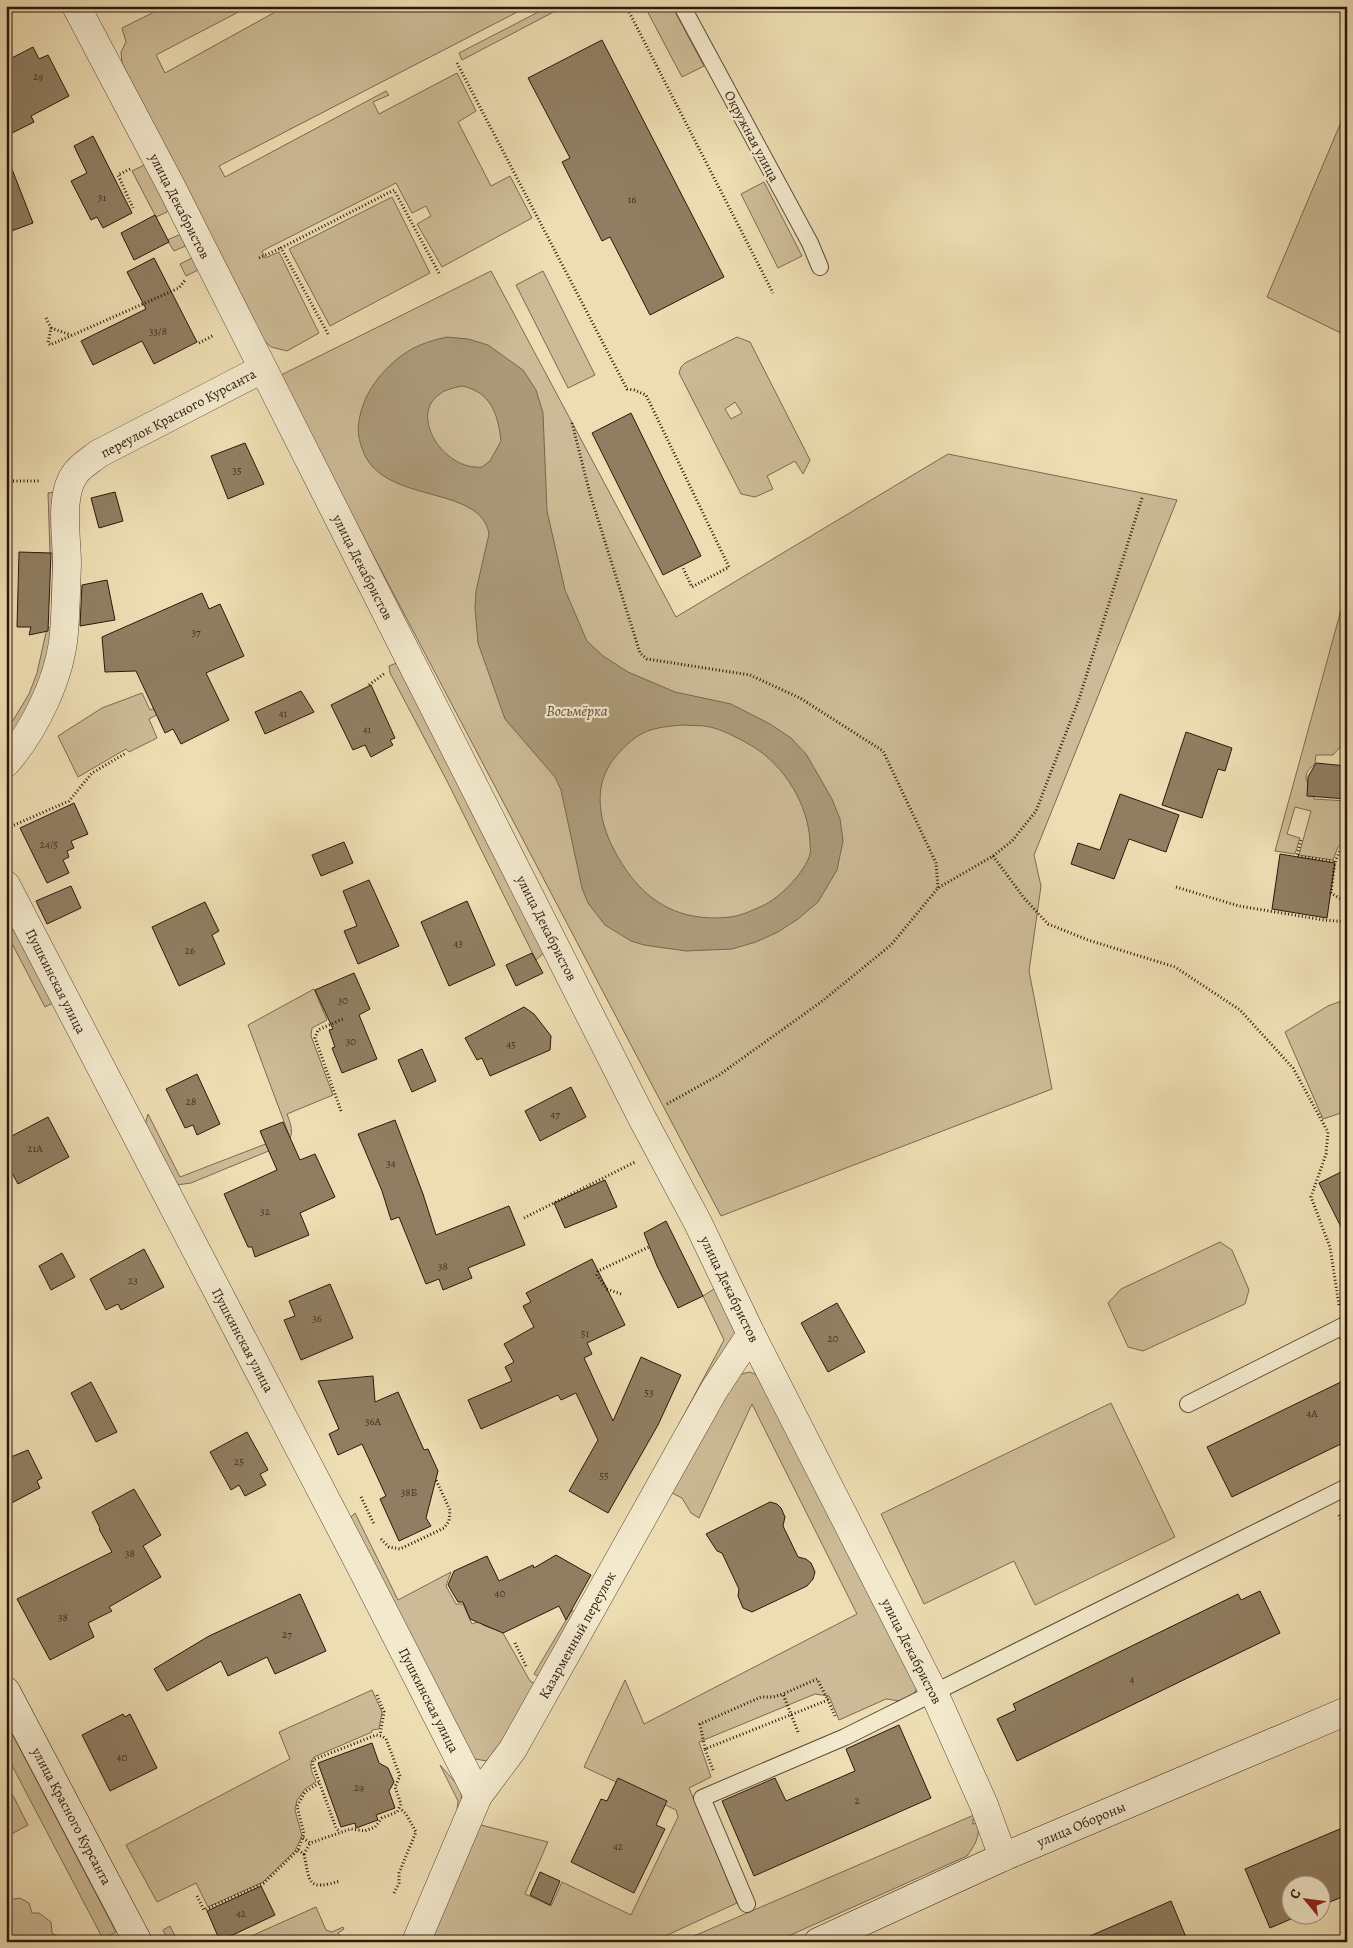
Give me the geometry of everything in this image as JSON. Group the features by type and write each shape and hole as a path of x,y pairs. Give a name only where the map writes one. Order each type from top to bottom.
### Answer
{"street":[{"name":"улица Декабристов","path":"76,6 172,188 642,1118 698,1223 751,1334 934,1693 984,1805 1003,1857"},
{"name":"переулок Красного Курсанта","path":"6,763 31,728 57,671 64,633 68,489 75,474 98,454 262,369"},
{"name":"Пушкинская улица","path":"6,885 478,1796"},
{"name":"Казарменный переулок","path":"416,1942 478,1796 512,1749 714,1390 751,1334"},
{"name":"улица Красного Курсанта","path":"6,1691 138,1942"},
{"name":"улица Обороны","path":"818,1942 1003,1857 1347,1711"}],"lane":[{"name":"Окружная улица","path":"682,6 810,243 820,267"},
{"path":"1188,1404 1345,1330"},
{"path":"747,1904 702,1798 845,1737 1347,1487"}],"path":[{"path":"626,6 773,293"},
{"path":"457,63 627,389 646,395 729,567 692,587 682,566"},
{"path":"131,168 118,175 133,208"},
{"path":"259,258 394,190 440,275"},
{"path":"281,248 328,334"},
{"path":"46,318 51,328 48,343 50,345 179,288 187,278"},
{"path":"51,328 72,335"},
{"path":"199,343 216,334"},
{"path":"572,423 590,494 640,653 647,659 750,675 800,698 883,751 936,863 938,888"},
{"path":"642,1118 719,1075 821,1002 891,945 938,888 993,856 1012,841 1036,811 1079,699 1142,498"},
{"path":"369,685 381,678 387,668"},
{"path":"6,832 12,826 69,802 92,772 126,752"},
{"path":"1301,840 1297,856 1336,862"},
{"path":"1347,844 1338,851 1331,893 1347,903"},
{"path":"993,856 1024,898 1048,924 1088,940 1175,967 1240,1010 1293,1068 1328,1132 1326,1154 1311,1197 1330,1248 1345,1330"},
{"path":"1176,887 1239,906 1347,922"},
{"path":"341,1111 315,1038 318,1030 345,1018"},
{"path":"524,1218 638,1161"},
{"path":"621,1294 606,1289 597,1275 598,1271 649,1247"},
{"path":"379,1534 388,1547 400,1549 444,1528 449,1521 450,1510 436,1480"},
{"path":"361,1497 375,1527"},
{"path":"515,1642 528,1669"},
{"path":"720,1790 705,1749 700,1724 761,1697 783,1694 818,1679 845,1737"},
{"path":"783,1694 806,1753"},
{"path":"377,1695 384,1712 380,1735"},
{"path":"705,1749 828,1700"},
{"path":"304,1854 310,1844 351,1829 365,1831 375,1827 382,1818 398,1812 401,1804 395,1787 400,1776 386,1739 380,1735 313,1760 313,1765 336,1828 340,1832"},
{"path":"197,1896 204,1910 264,1883 298,1850 303,1838 297,1806 305,1792 320,1783"},
{"path":"394,1893 399,1884 399,1873 416,1832 400,1807"},
{"path":"303,1838 310,1844"},
{"path":"298,1850 304,1854 310,1880 314,1885 322,1886 340,1881"},
{"path":"293,1942 298,1939 299,1942"}],"shaded area":[{"path":"166,6 250,6 156,55 165,73 286,6 529,6 219,166 225,177 386,91 389,95 373,102 379,114 457,73 476,111 458,122 491,186 510,176 532,218 442,267 417,224 431,216 426,206 412,213 396,183 262,251 265,258 279,252 319,333 287,351 271,347 257,334 122,63 121,52 126,42 122,28"},
{"path":"550,6 565,6 462,60 459,53"},
{"path":"672,6 704,66 682,77 645,7"},
{"path":"1347,108 1347,336 1267,297"},
{"path":"148,163 170,205 167,212 156,217 132,171"},
{"path":"764,182 802,256 778,268 741,194"},
{"path":"392,197 430,273 330,326 289,249"},
{"path":"179,235 185,235 190,244 174,251 167,240"},
{"path":"196,256 202,268 186,276 180,264"},
{"path":"491,271 676,617 948,454 1177,500 1034,855 1041,886 1029,971 1052,1089 721,1216 279,376"},
{"path":"543,271 595,375 568,388 516,285"},
{"path":"737,337 750,342 810,460 803,474 795,461 767,476 773,489 755,497 741,494 679,373 685,363","holes":["735,402 742,413 731,419 725,409"]},
{"path":"61,491 50,669 6,753 6,732 29,694 37,673 47,628 51,627 53,553 50,553 48,493"},
{"path":"1341,610 1347,611 1347,747 1340,747 1333,755 1316,755 1315,764 1308,770 1306,780 1312,785 1314,799 1347,801 1347,842 1338,847 1333,860 1299,855 1311,811 1295,807 1287,834 1300,838 1295,854 1275,851"},
{"path":"399,662 546,951 536,960 447,781 390,673 389,666"},
{"path":"142,693 150,710 175,699 177,704 149,719 157,738 129,752 126,749 78,777 58,736 102,708"},
{"path":"6,909 55,1002 45,1007 6,932"},
{"path":"314,989 327,1020 312,1028 311,1036 333,1095 287,1114 291,1125 288,1143 191,1183 177,1185 145,1136 148,1114 180,1177 289,1135 248,1025"},
{"path":"1347,999 1347,1111 1323,1119 1285,1032 1328,1006"},
{"path":"1220,1242 1232,1250 1249,1290 1245,1304 1143,1351 1128,1347 1108,1303 1121,1289"},
{"path":"717,1287 739,1329 685,1425 679,1424 724,1340 703,1296"},
{"path":"749,1372 763,1380 917,1681 916,1690 913,1695 900,1701 886,1699 839,1720 829,1696 815,1694 699,1742 711,1777 689,1788 737,1903 652,1942 425,1942 477,1824 548,1842 525,1894 551,1906 562,1882 631,1915 678,1817 676,1810 584,1767 625,1680 644,1724 857,1614 752,1404 699,1518 691,1513 682,1498 666,1490 735,1376"},
{"path":"1111,1403 1175,1537 1035,1605 1014,1561 924,1604 881,1514"},
{"path":"355,1513 398,1600 451,1572 446,1586 456,1604 463,1604 472,1624 480,1621 483,1625 493,1629 499,1626 530,1681 541,1687 505,1748 487,1761 475,1759 463,1752 350,1521"},
{"path":"572,1610 580,1616 545,1680 534,1674"},
{"path":"372,1690 382,1712 379,1729 372,1730 372,1732 314,1757 312,1760 311,1769 316,1782 305,1789 297,1800 295,1810 302,1836 295,1851 263,1882 208,1907 196,1883 157,1902 126,1845 290,1759 279,1732"},
{"path":"6,1722 116,1932 103,1939 6,1754"},
{"path":"440,1765 455,1782 461,1794 461,1807 455,1828 458,1801"},
{"path":"6,1782 28,1825 6,1837"},
{"path":"974,1815 977,1818 973,1819 973,1824 978,1823 978,1837 967,1856 775,1942 680,1942"},
{"path":"20,1898 29,1903 32,1913 39,1913 51,1922 52,1933 57,1936 59,1942 6,1942 6,1900"},
{"path":"316,1907 326,1930 332,1932 343,1927 344,1929 338,1933 344,1942 302,1942 299,1937 291,1942 238,1942"},
{"path":"170,1926 178,1942 169,1942 163,1930"}],"water":[{"name":"Восьмёрка","path":"447,337 468,339 488,345 523,370 536,390 543,413 547,511 565,590 587,641 603,656 628,672 675,692 731,704 770,724 791,738 806,754 832,799 840,819 843,841 837,870 818,902 798,919 778,932 756,942 732,949 686,951 644,945 631,941 605,925 588,903 582,888 561,790 555,777 505,719 478,643 475,608 476,591 489,534 482,518 469,508 451,500 390,480 374,468 363,451 359,440 358,429 361,412 367,395 377,380 389,366 408,351 420,345","holes":["462,386 480,393 491,406 498,422 501,441 490,461 482,467 468,466 455,460 435,440 429,427 428,415 431,403 442,392","668,726 707,726 720,730 764,754 793,787 805,814 809,829 810,851 803,868 784,891 769,902 747,913 730,917 711,918 683,914 666,907 651,897 627,872 614,850 604,826 601,814 601,789 609,766 617,755 643,733"]}],"building":[{"path":"602,40 724,277 650,315 610,237 602,241 562,162 570,158 528,78"},
{"path":"33,47 39,59 48,55 69,96 31,116 34,122 6,136 6,61"},
{"path":"93,136 132,213 103,228 97,217 91,220 71,181 87,173 74,146"},
{"path":"6,159 8,159 33,223 6,233"},
{"path":"155,215 169,242 134,260 121,233"},
{"path":"154,258 197,342 154,364 142,341 93,365 81,341 146,309 127,272"},
{"path":"631,413 701,556 663,575 592,433"},
{"path":"245,443 264,484 228,499 211,456"},
{"path":"115,492 123,521 99,528 91,498"},
{"path":"19,552 51,553 48,631 29,635 31,627 17,627"},
{"path":"107,580 115,620 80,626 82,585"},
{"path":"202,593 209,609 220,604 244,656 206,673 229,720 181,744 173,729 165,733 136,671 105,672 102,637"},
{"path":"371,685 395,738 390,740 393,745 371,757 365,745 353,750 331,705"},
{"path":"301,691 314,712 265,734 255,712"},
{"path":"1186,732 1232,748 1225,771 1218,769 1202,818 1162,805"},
{"path":"1316,763 1347,766 1347,799 1307,796 1308,777"},
{"path":"1120,794 1179,815 1166,852 1129,839 1114,879 1071,864 1078,843 1100,850"},
{"path":"74,803 88,834 71,841 74,848 67,851 69,857 63,860 69,873 47,883 20,828"},
{"path":"344,842 353,863 321,876 312,855"},
{"path":"1280,854 1335,863 1327,918 1272,909"},
{"path":"369,880 399,946 358,964 344,931 357,926 343,891"},
{"path":"71,886 81,908 47,924 36,901"},
{"path":"467,901 495,965 449,986 421,922"},
{"path":"205,902 219,931 212,935 225,964 179,986 152,927"},
{"path":"532,953 543,973 516,986 506,965"},
{"path":"354,973 370,1009 359,1015 377,1059 342,1073 332,1048 335,1047 329,1030 333,1029 315,990"},
{"path":"524,1007 534,1014 551,1036 550,1050 490,1076 482,1058 477,1060 465,1038"},
{"path":"422,1049 436,1081 412,1092 398,1060"},
{"path":"197,1074 220,1124 197,1135 193,1125 185,1128 166,1089"},
{"path":"571,1087 586,1117 540,1141 525,1111"},
{"path":"48,1117 69,1157 18,1184 6,1162 6,1139"},
{"path":"395,1120 423,1194 436,1235 509,1206 525,1245 468,1268 472,1278 443,1290 439,1279 426,1284 399,1217 391,1220 382,1191 358,1134"},
{"path":"283,1122 300,1160 315,1154 335,1197 300,1213 309,1235 255,1257 252,1247 248,1247 224,1194 277,1170 260,1131"},
{"path":"1347,1169 1347,1239 1319,1183"},
{"path":"605,1180 617,1207 565,1228 554,1203"},
{"path":"666,1221 703,1296 678,1308 657,1266 644,1233"},
{"path":"144,1249 164,1287 121,1310 118,1304 106,1310 90,1279"},
{"path":"62,1253 75,1277 51,1290 39,1266"},
{"path":"592,1259 625,1325 587,1343 592,1354 584,1358 613,1421 641,1357 681,1375 658,1425 608,1513 569,1491 598,1440 576,1393 561,1400 558,1395 481,1429 468,1400 512,1381 505,1367 514,1362 504,1344 534,1327 523,1306 531,1302 526,1293"},
{"path":"330,1284 353,1338 301,1360 284,1320 295,1316 289,1301"},
{"path":"837,1303 865,1352 828,1372 801,1323"},
{"path":"373,1376 375,1402 398,1392 424,1450 428,1449 438,1471 426,1518 431,1526 399,1541 380,1499 386,1496 362,1444 338,1455 329,1434 339,1429 318,1381"},
{"path":"1347,1379 1347,1441 1232,1497 1207,1447"},
{"path":"91,1382 117,1432 96,1442 71,1393"},
{"path":"247,1432 268,1470 260,1474 266,1485 245,1496 239,1485 231,1490 210,1452"},
{"path":"28,1450 42,1478 37,1481 40,1488 6,1506 6,1459"},
{"path":"134,1489 161,1535 143,1546 161,1577 109,1607 112,1611 88,1623 94,1637 50,1660 17,1599 112,1552 92,1512"},
{"path":"770,1502 777,1504 781,1508 785,1517 783,1526 798,1557 806,1559 811,1563 815,1572 813,1579 807,1586 752,1612 743,1608 738,1596 739,1589 722,1553 717,1551 706,1534"},
{"path":"556,1555 591,1575 566,1620 559,1606 503,1633 470,1619 463,1602 458,1602 448,1585 454,1571 487,1556 499,1581 533,1565 534,1568"},
{"path":"1260,1591 1280,1633 1017,1761 997,1719 1016,1710 1013,1704 1238,1594 1241,1600"},
{"path":"300,1594 326,1651 275,1674 267,1657 228,1676 221,1661 167,1691 154,1669 209,1636"},
{"path":"123,1714 125,1717 130,1714 157,1768 110,1791 82,1735"},
{"path":"899,1725 931,1798 754,1876 722,1801 775,1778 786,1801 855,1771 846,1749"},
{"path":"372,1743 379,1763 388,1768 394,1782 389,1791 395,1808 376,1815 378,1820 356,1828 355,1823 341,1827 318,1763"},
{"path":"618,1778 667,1801 656,1825 665,1829 634,1893 571,1862 601,1799 607,1801"},
{"path":"1347,1826 1347,1895 1330,1902 1330,1876 1280,1876 1280,1924 1270,1928 1245,1869"},
{"path":"540,1872 560,1881 550,1905 530,1895"},
{"path":"261,1886 275,1915 220,1941 207,1911"},
{"path":"1171,1901 1188,1942 1076,1942"}]}
